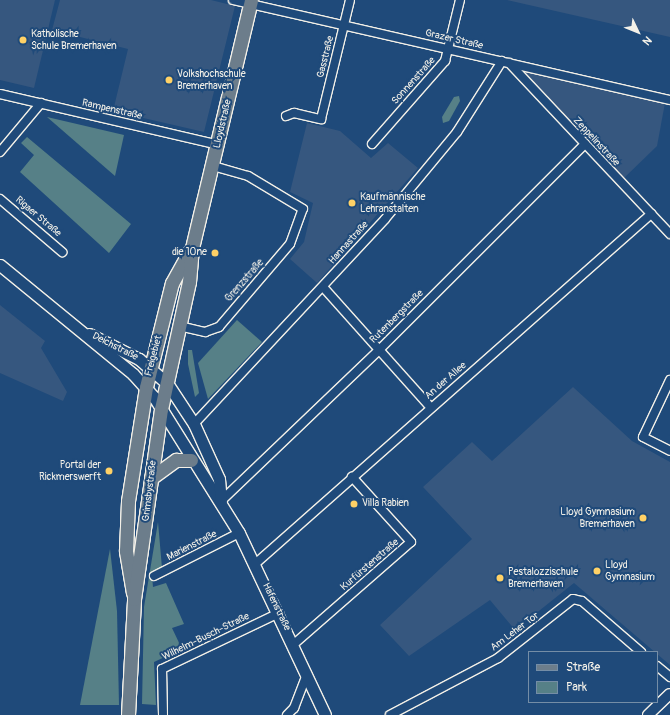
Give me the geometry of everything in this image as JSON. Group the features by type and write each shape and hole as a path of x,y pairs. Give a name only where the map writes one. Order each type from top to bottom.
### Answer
{"main road":[{"name":"Lloydstraße","path":"167,383 179,326 192,248 219,146 251,2"},
{"name":"Lloydstraße","path":"162,324 172,283 192,248"},
{"name":"Deichstraße","path":"0,265 146,387"},
{"name":"Freigebiet","path":"146,387 162,324"},
{"name":"Deichstraße","path":"78,330 105,340 150,367 167,383"},
{"name":"Hafenstraße","path":"167,383 194,424 219,479 221,501"},
{"name":"Grimsbystraße","path":"128,715 134,599 161,409 167,383"},
{"name":"Hafenstraße","path":"146,387 161,409 191,460 221,501 239,533 294,644 325,715"},
{"name":"Grimsbystraße","path":"134,599 126,551 128,501 146,387"},
{"path":"151,478 176,460 191,460"}],"street":[{"name":"Grazer Straße","path":"233,0 251,2 344,25 670,100"},
{"name":"Gasstraße","path":"286,116 294,113 321,120 350,0"},
{"name":"Sonnenstraße","path":"372,144 445,61 460,0"},
{"name":"Zeppelinstraße","path":"505,62 670,234"},
{"name":"Hannastraße","path":"194,424 323,287 457,132 505,62"},
{"name":"Rampenstraße","path":"0,94 219,146"},
{"path":"0,152 41,103"},
{"name":"Rutenbergstraße","path":"221,501 380,349 585,144"},
{"name":"Grenzstraße","path":"179,326 205,332 219,327 290,244 303,209 248,176 214,166"},
{"name":"Rigaer Straße","path":"0,199 62,252"},
{"name":"An der Allee","path":"255,564 651,214"},
{"path":"323,287 380,349 431,408"},
{"path":"670,380 643,437 670,450"},
{"name":"Kurfürstenstraße","path":"294,644 411,542 352,477"},
{"name":"Marienstraße","path":"154,576 239,533"},
{"name":"Am Leher Tor","path":"390,715 498,658 573,599 582,601 640,651"},
{"name":"Wilhelm-Busch-Straße","path":"163,715 162,669 279,613"},
{"path":"658,667 670,677"},
{"path":"287,715 294,708 308,674"},
{"path":"648,715 670,694"}],"shaded area":[{"name":"Katholische Schule Bremerhaven","path":"0,0 55,0 34,88 0,80"},
{"name":"Volkshochschule Bremerhaven","path":"60,0 211,0 235,6 204,132 113,111 128,49 52,30"},
{"path":"507,0 670,0 670,37"},
{"path":"517,68 665,103 657,146 623,179"},
{"name":"Kaufmännische Lehranstalten","path":"307,123 340,131 371,158 388,143 418,168 317,283 290,259 304,242 313,203 290,192"},
{"path":"0,305 45,341 41,348 67,392 63,401 0,373"},
{"path":"573,387 632,441 670,462 670,665 658,655 658,651 654,651 574,583 515,630 490,600 409,656 380,625 472,539 423,487 472,442 492,461"}],"green space":[{"path":"459,96 460,101 449,121 443,123 442,117 454,97"},
{"path":"47,117 124,135 115,176"},
{"path":"27,137 131,224 109,253 20,172 34,155 21,143"},
{"path":"237,320 262,342 208,399 198,363"},
{"path":"188,350 192,350 199,393 195,397 188,364"},
{"path":"158,522 162,568 152,576 153,587 166,583 184,624 172,628 182,649 154,662 156,705 142,704 144,607"},
{"path":"110,549 117,611 119,705 80,705"}],"place":[{"name":"Katholische Schule Bremerhaven","path":"23,40"},
{"name":"Volkshochschule Bremerhaven","path":"169,80"},
{"name":"Kaufmännische Lehranstalten","path":"352,203"},
{"name":"die 10ne","path":"215,253"},
{"name":"Portal der Rickmerswerft","path":"109,471"},
{"name":"Villa Rabien","path":"354,504"},
{"name":"Lloyd Gymnasium Bremerhaven","path":"643,518"},
{"name":"Lloyd Gymnasium","path":"597,571"},
{"name":"Pestalozzischule Bremerhaven","path":"500,578"}]}
